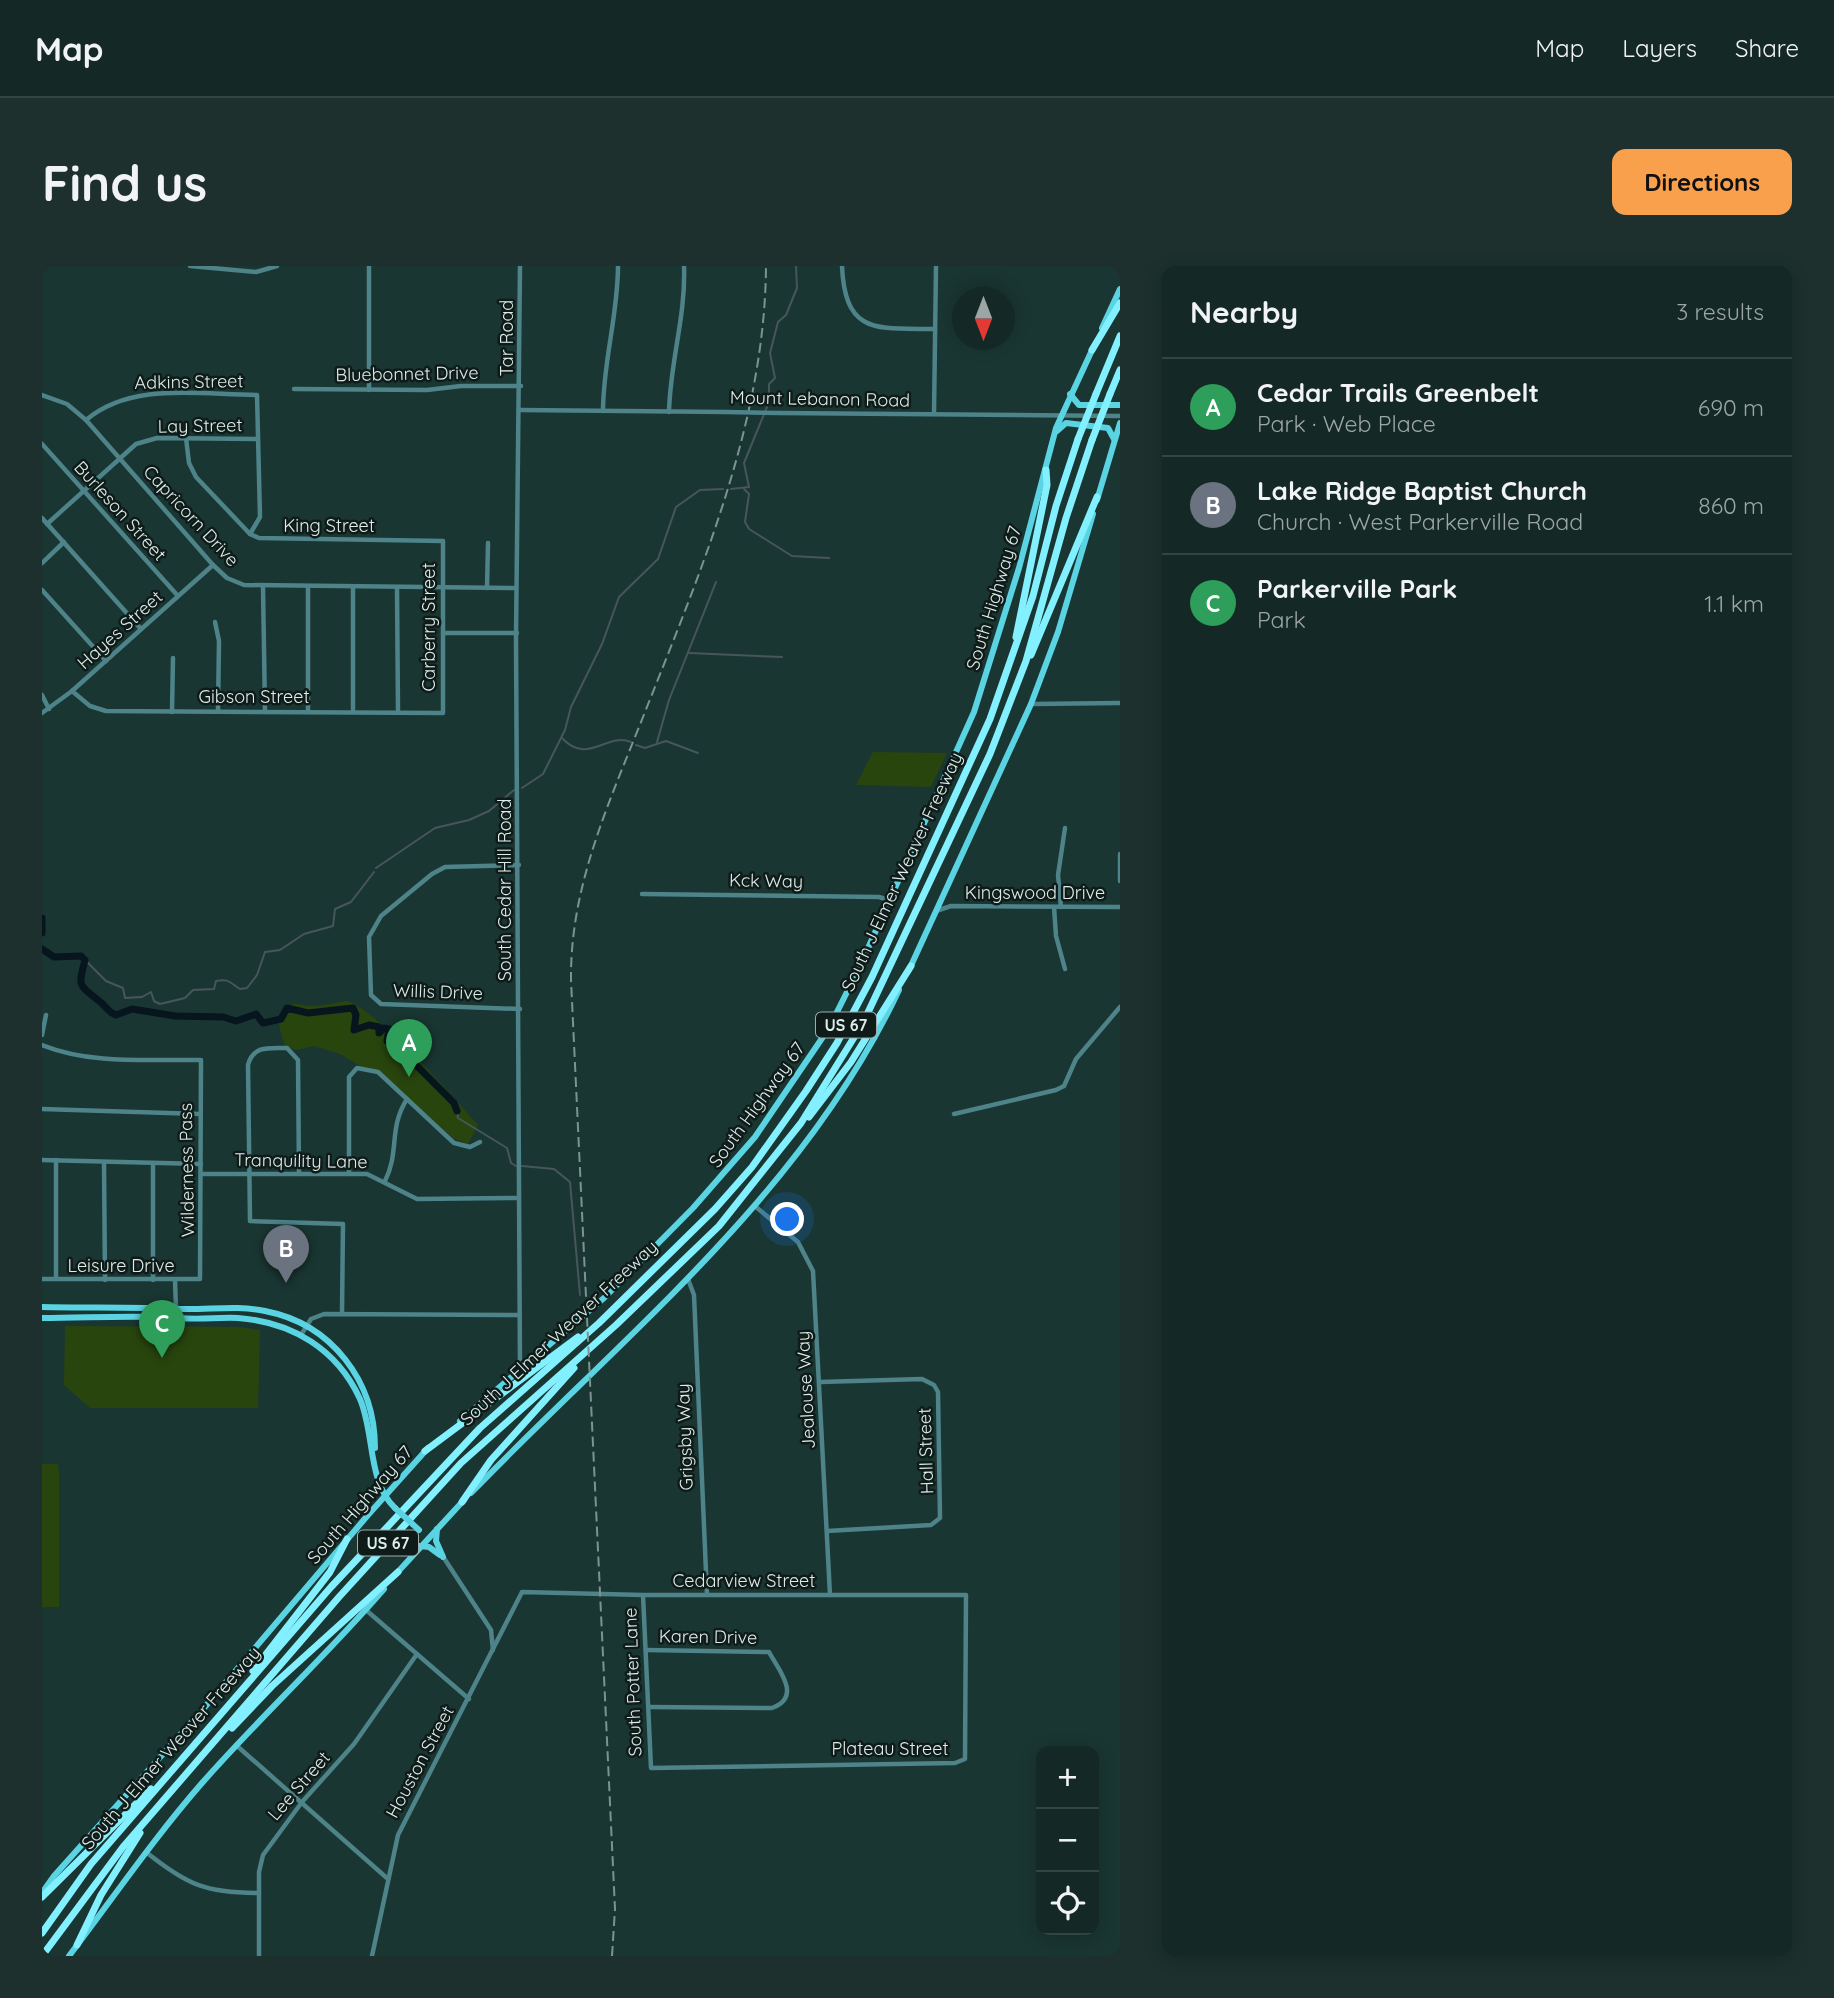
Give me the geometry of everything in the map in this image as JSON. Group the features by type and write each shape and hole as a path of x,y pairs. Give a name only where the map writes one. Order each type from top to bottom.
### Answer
{"highway":[{"path":"1092,350 1120,303"},
{"name":"South J Elmer Weaver Freeway","path":"42,1933 91,1864 331,1587 471,1436 599,1323 734,1189 778,1132 827,1059 872,977 973,760 1009,672 1078,439 1120,336"},
{"name":"South J Elmer Weaver Freeway","path":"42,1956 103,1872 152,1812 339,1597 461,1463 520,1408 580,1358 719,1226 801,1123 863,1023 990,754 1026,661 1091,440 1120,370"},
{"path":"1009,672 1047,485 1046,470"},
{"path":"1026,661 1035,648 1097,497"},
{"path":"801,1123 807,1121 844,1073 911,966"},
{"path":"425,1451 599,1323"},
{"path":"462,1502 491,1460 580,1358"},
{"path":"237,1697 271,1647 330,1572 348,1539"},
{"path":"212,1743 398,1573"},
{"path":"42,1895 152,1787 166,1778"},
{"path":"77,1945 111,1877 152,1812"}],"main road":[{"name":"South Highway 67","path":"42,1895 425,1451 604,1298 693,1208 748,1146 829,1028 974,712 1056,432 1070,394 1120,289"},
{"path":"1070,394 1079,405 1120,405"},
{"path":"69,1956 146,1852 236,1745 462,1502 688,1279 756,1207 831,1110 885,1020 1031,704 1058,632 1120,423"},
{"path":"1056,432 1066,424 1108,428 1114,440"},
{"path":"42,1307 237,1308 276,1314 306,1326 336,1347 360,1382 374,1424 375,1460"},
{"path":"50,1318 56,1311 84,1308"},
{"path":"236,1318 237,1308"},
{"path":"42,1318 236,1318 276,1324 301,1335 323,1350 350,1381 364,1411 385,1495 395,1508 429,1537"},
{"path":"437,1529 436,1541 443,1557"},
{"path":"420,1546 434,1549 443,1557"}],"street":[{"path":"190,266 264,272 277,266"},
{"path":"369,266 369,390"},
{"name":"Tar Road","path":"520,266 520,410"},
{"path":"603,411 603,377 615,319 618,266"},
{"path":"668,412 670,377 685,293 684,266"},
{"path":"842,266 846,302 863,321 884,328 935,328"},
{"path":"934,414 936,266"},
{"name":"Bluebonnet Drive","path":"294,389 521,386"},
{"name":"Capricorn Drive","path":"42,395 67,404 86,420 213,565 227,578 244,585 308,588 516,588"},
{"name":"Adkins Street","path":"86,420 103,406 126,397 257,395 258,439"},
{"name":"Mount Lebanon Road","path":"520,410 1120,416"},
{"name":"South Cedar Hill Road","path":"520,410 516,588 520,1369"},
{"name":"Lay Street","path":"47,524 136,444 157,438 258,439"},
{"path":"186,438 189,463 196,477 250,534 260,517 258,439"},
{"name":"Burleson Street","path":"42,444 178,596"},
{"path":"42,518 141,629"},
{"name":"King Street","path":"250,534 279,541 443,541"},
{"name":"Carberry Street","path":"443,541 443,713"},
{"path":"42,563 64,542"},
{"path":"487,588 488,543"},
{"name":"Hayes Street","path":"42,713 72,691 213,565"},
{"path":"263,587 265,711"},
{"path":"353,587 353,712"},
{"path":"308,588 308,711"},
{"path":"397,588 398,712"},
{"path":"42,590 106,661"},
{"path":"215,622 219,641 218,710"},
{"path":"443,633 517,633"},
{"path":"172,712 173,658"},
{"name":"Gibson Street","path":"72,691 90,706 106,712 218,710 443,713"},
{"path":"42,695 49,709"},
{"path":"1031,704 1120,703"},
{"path":"1061,907 1058,875 1065,828"},
{"path":"1120,854 1120,881"},
{"name":"Willis Drive","path":"519,865 445,867 432,874 372,926 368,951 371,995 381,1004 520,1009"},
{"name":"Kck Way","path":"642,894 876,897 889,900"},
{"name":"Kingswood Drive","path":"942,898 951,906"},
{"name":"Kingswood Drive","path":"935,912 951,906 1120,907"},
{"path":"1054,907 1056,936 1065,969"},
{"path":"954,1114 1064,1086 1076,1059 1120,1007"},
{"path":"42,1035 46,1015"},
{"name":"Wilderness Pass","path":"42,1045 62,1053 101,1058 201,1060 200,1279"},
{"path":"299,1174 299,1065 294,1053 287,1048 268,1048 254,1052 250,1058 250,1221 343,1224 342,1313"},
{"path":"349,1174 349,1077 352,1072 366,1068 378,1072 454,1143 470,1147 480,1142"},
{"path":"385,1181 393,1162 395,1123 407,1099"},
{"path":"42,1109 200,1114"},
{"path":"42,1160 201,1164"},
{"path":"56,1160 56,1279"},
{"path":"104,1161 105,1280"},
{"path":"153,1163 153,1280"},
{"name":"Tranquility Lane","path":"202,1174 368,1174 417,1199 519,1198"},
{"name":"Jealouse Way","path":"756,1207 798,1242 810,1263 815,1280 830,1595"},
{"name":"Leisure Drive","path":"42,1279 200,1279"},
{"name":"Grigsby Way","path":"688,1279 694,1295 707,1595"},
{"path":"176,1280 176,1318"},
{"path":"301,1335 317,1315 518,1315"},
{"name":"Hall Street","path":"820,1382 922,1380 934,1385 938,1392 940,1518 931,1525 827,1531"},
{"path":"429,1537 491,1630 492,1655"},
{"name":"Cedarview Street","path":"522,1592 643,1595 967,1595"},
{"name":"Houston Street","path":"372,1956 398,1835 522,1592"},
{"name":"South Potter Lane","path":"643,1595 651,1768"},
{"name":"Plateau Street","path":"651,1768 955,1763 965,1759 967,1595"},
{"path":"365,1609 469,1699"},
{"path":"491,1630 504,1630"},
{"name":"Karen Drive","path":"646,1650 769,1652 787,1682 786,1695 775,1707 649,1707"},
{"name":"Lee Street","path":"259,1956 262,1854 302,1802 354,1744 417,1654"},
{"path":"236,1745 388,1879"},
{"path":"146,1852 174,1875 198,1887 224,1893 259,1893"}],"green space":[{"path":"873,752 947,753 931,787 856,785"},
{"path":"346,1001 359,1007 395,1036 478,1125 468,1144 453,1138 378,1070 360,1066 340,1054 314,1046 296,1050 285,1046 279,1020 282,1010 287,1006 315,1006"},
{"path":"65,1326 240,1327 260,1330 258,1408 90,1408 64,1385"},
{"path":"42,1464 58,1464 59,1472 59,1607 42,1607"}],"waterway":[{"path":"731,489 749,487 744,463 769,402 769,384 775,378 770,353 778,322 786,315 797,288 796,266"},
{"path":"522,788 543,774 565,730 571,707 602,644 619,597 658,559 676,507 700,490 723,489"},
{"path":"744,489 749,494 745,522 749,529 792,556 829,558"},
{"path":"657,742 669,700 716,582"},
{"path":"689,653 782,657"},
{"path":"562,738 571,746 580,749 589,749 613,741 631,742"},
{"path":"636,745 645,748 666,741 698,753"},
{"path":"376,868 435,828 469,820 489,811 514,790"},
{"path":"85,960 106,981 123,988 125,998 142,997 151,992 154,1001 160,1004 185,998 193,990 214,989 216,981 220,980 240,989 247,988 257,975 265,952 280,950 304,934 333,926 335,909 351,902 374,872"},
{"path":"42,918 42,933"},
{"path":"42,949 54,957 81,956 85,960 81,975 83,988 116,1015 132,1009 175,1016 223,1017 236,1021 256,1014 263,1023 281,1019 287,1008 308,1013 353,1008 356,1015 354,1030 369,1025 379,1027 379,1033 384,1028 389,1029 387,1041 394,1043 454,1103 457,1111"},
{"path":"457,1111 458,1118 507,1148 511,1163 516,1166"},
{"path":"522,1166 554,1169 570,1182 580,1295"}],"railway":[{"path":"612,1956 615,1909 571,980 572,945 584,878 605,813 686,608 726,496 742,440 754,382 763,325 766,266"}],"place":[{"name":"Cedar Trails Greenbelt","path":"409,1077"},
{"name":"Lake Ridge Baptist Church","path":"286,1283"},
{"name":"Parkerville Park","path":"162,1358"}]}
